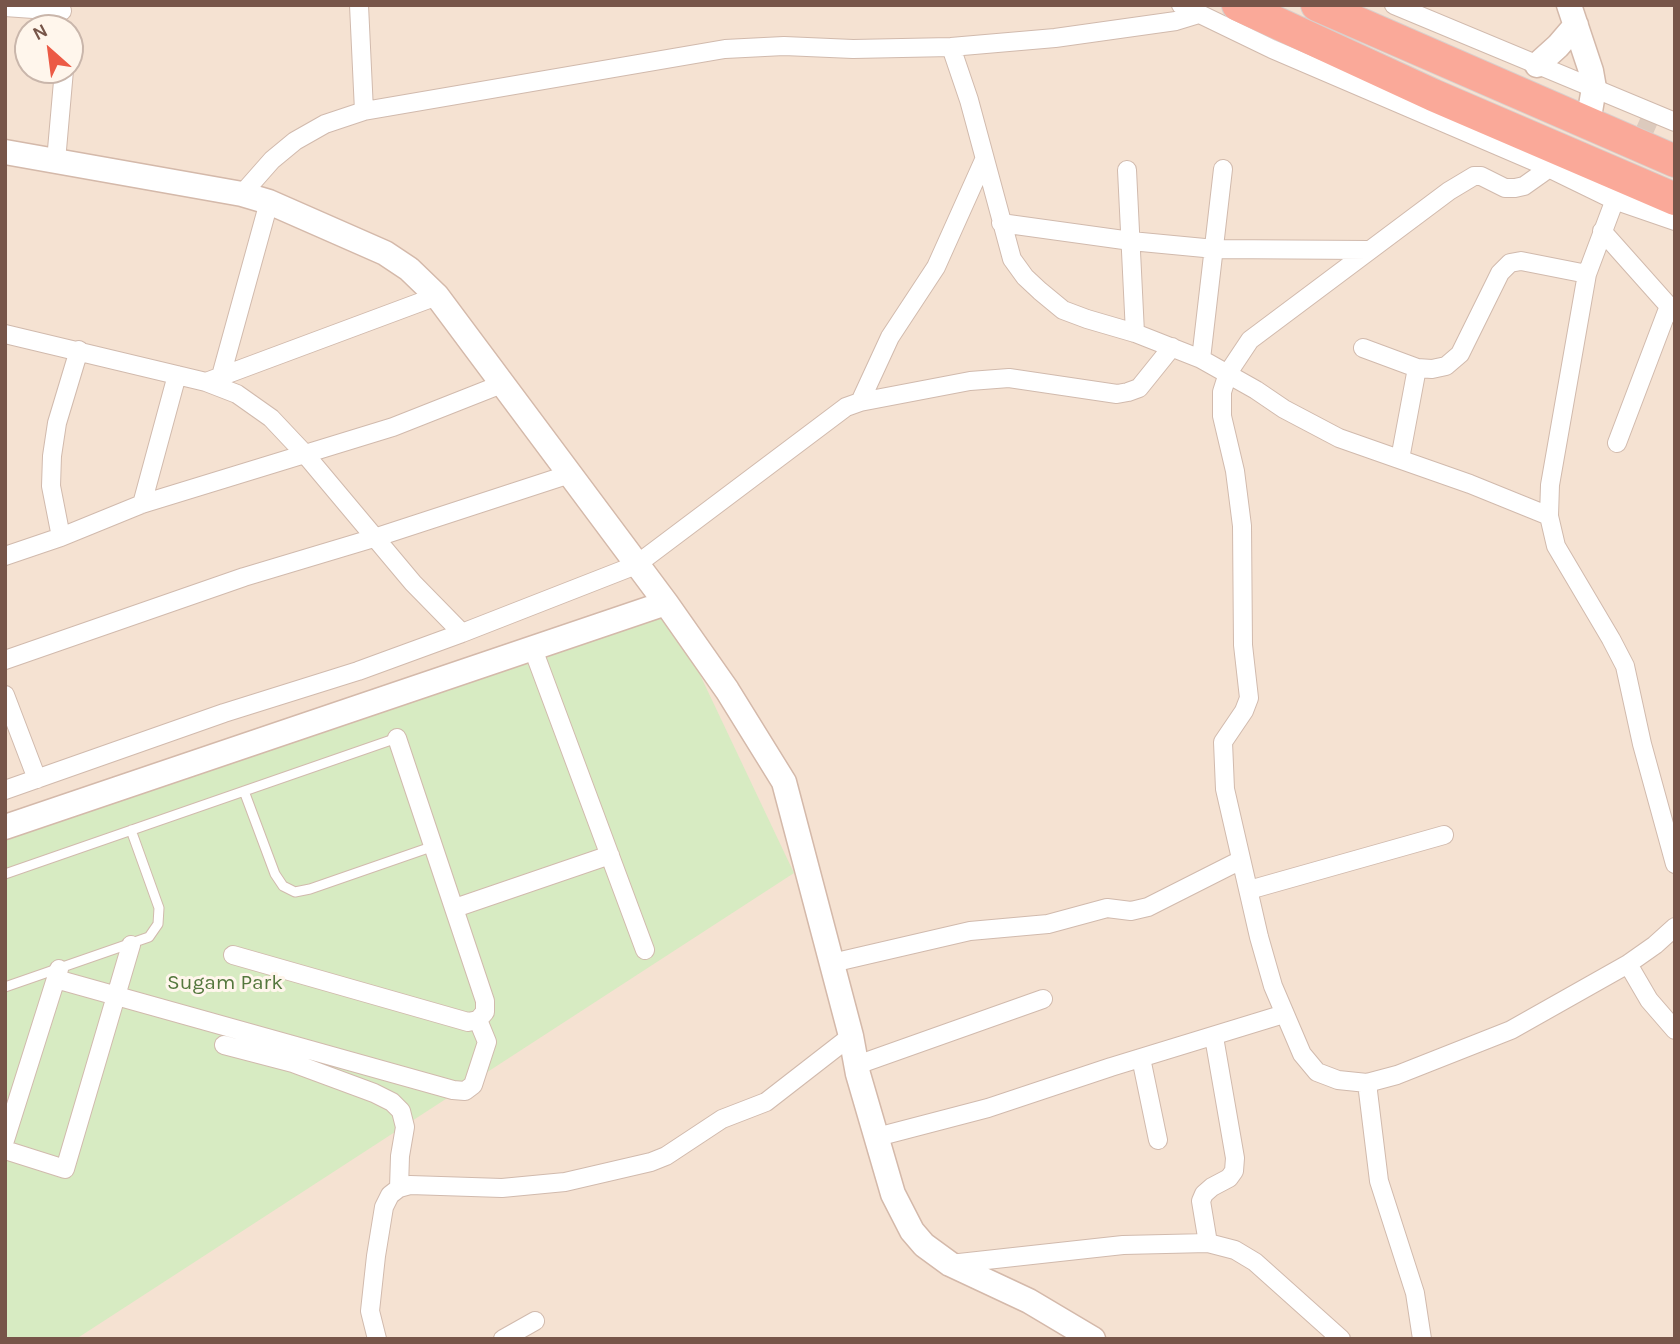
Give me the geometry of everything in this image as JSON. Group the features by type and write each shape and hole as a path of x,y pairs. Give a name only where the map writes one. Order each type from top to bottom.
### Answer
{"highway":[{"path":"1238,5 1433,95 1675,200"},
{"path":"1317,5 1675,161"}],"street":[{"path":"359,5 364,111"},
{"path":"1181,5 1272,49 1675,221"},
{"path":"1394,5 1675,122"},
{"path":"5,7 55,14"},
{"path":"242,194 272,160 295,141 325,124 364,111 725,50 784,46 853,49 951,47 1068,36 1176,21 1199,14"},
{"path":"1573,15 1594,88 1588,123"},
{"path":"1538,65 1558,46 1573,15"},
{"path":"951,47 969,100 1012,259 1025,277 1063,310 1135,332 1201,359 1228,373 1283,409 1339,438 1549,516"},
{"path":"56,161 63,84"},
{"path":"5,152 242,194 269,202 385,253 408,269 437,296 666,603 727,690 784,782 893,1195 912,1231 924,1245 950,1264 1029,1301 1093,1339"},
{"path":"860,401 890,337 936,267 984,160"},
{"path":"1201,359 1223,169"},
{"path":"1548,169 1524,186 1516,188 1505,188 1474,176 1448,191 1261,331 1241,351 1228,373 1220,403 1235,471 1242,526 1243,645 1249,698 1244,711 1223,742 1225,789 1259,937 1284,1014 1302,1054 1317,1072 1338,1080 1367,1083 1396,1075 1511,1030 1628,964 1656,945 1675,927"},
{"path":"1127,170 1135,332"},
{"path":"1616,197 1587,274 1549,485 1549,516 1556,545 1625,666 1642,744 1675,864"},
{"path":"214,379 269,202"},
{"path":"1002,222 1131,241 1215,249 1368,250"},
{"path":"1602,231 1672,310 1617,443"},
{"path":"1363,348 1417,368 1446,366 1460,354 1500,273 1510,263 1521,261 1587,274"},
{"path":"5,334 177,375 214,379 437,296"},
{"path":"5,790 224,713 358,671 636,565 757,475 831,415 860,401 970,381 1009,377 1117,394 1139,388 1172,347"},
{"path":"61,537 51,486 52,456 57,424 79,351"},
{"path":"1400,459 1417,368"},
{"path":"142,504 177,375"},
{"path":"214,379 271,418 304,453 374,538 441,613 463,633"},
{"path":"5,556 61,537 142,504 393,427 502,384"},
{"path":"5,660 244,577 570,474"},
{"path":"5,827 666,603"},
{"path":"533,649 645,950"},
{"path":"5,695 37,779"},
{"path":"233,956 468,1022 478,1020 485,1012 485,1001 397,738"},
{"path":"1249,890 1444,835"},
{"path":"454,908 610,855"},
{"path":"832,963 970,931 1056,922 1107,908 1131,911 1148,906 1241,860"},
{"path":"5,1150 65,1169 131,944"},
{"path":"1628,964 1649,1000 1675,1030"},
{"path":"5,1140 58,974 116,996 453,1090 465,1091 473,1085 487,1042 478,1020"},
{"path":"857,1065 1043,999"},
{"path":"877,1137 988,1108 1284,1014"},
{"path":"377,1339 370,1311 376,1256 384,1207 390,1195 400,1188 410,1185 502,1188 565,1182 651,1163 722,1119 766,1102 851,1036"},
{"path":"1208,1243 1201,1201 1212,1187 1229,1178 1234,1171 1235,1158 1214,1037"},
{"path":"224,1045 293,1063 392,1102 401,1111 405,1127 400,1156 400,1188"},
{"path":"1141,1058 1158,1140"},
{"path":"1367,1083 1379,1181 1415,1293 1422,1339"},
{"path":"950,1264 1123,1245 1208,1243 1235,1250 1255,1262 1341,1339"},
{"path":"508,1338 535,1321"}],"lane":[{"path":"5,874 397,738"},
{"path":"244,791 275,874 283,886 295,891 310,889 434,846"},
{"path":"5,987 58,974 149,937 159,924 159,908 131,830"}],"shaded area":[{"path":"5,5 1675,5 1675,1339 5,1339"}],"green space":[{"name":"Sugam Park","path":"666,603 794,873 76,1339 5,1339 5,827"}],"tunnel":[{"path":"1621,184 1652,114"}]}
